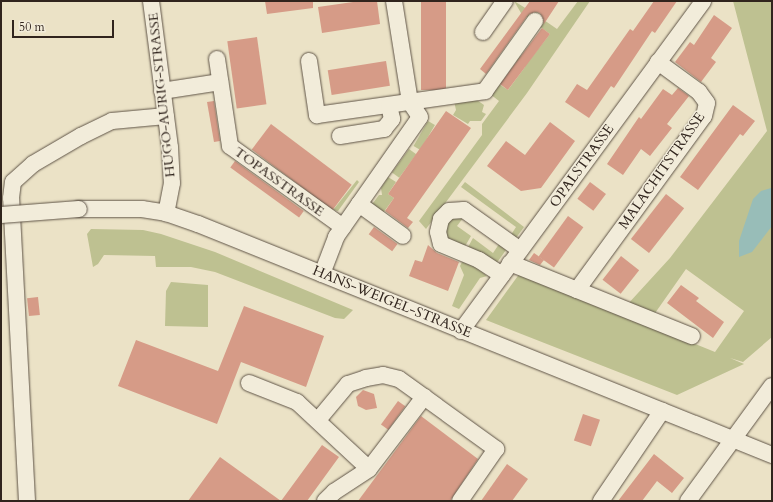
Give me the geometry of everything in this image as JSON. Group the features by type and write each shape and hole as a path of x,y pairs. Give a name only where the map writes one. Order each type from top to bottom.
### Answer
{"street":[{"name":"HUGO-AURIG-STRASSE","path":"151,1 166,116 172,183 166,213"},
{"path":"322,274 336,237 420,117 410,102 394,1"},
{"path":"483,32 505,1"},
{"name":"OPALSTRASSE","path":"461,331 703,1"},
{"path":"309,61 317,115 485,91 535,21"},
{"name":"TOPASSTRASSE","path":"216,59 230,146 343,227"},
{"name":"MALACHITSTRASSE","path":"577,290 704,116 707,103 699,92 658,62"},
{"path":"162,90 220,82"},
{"path":"340,136 384,129 392,119 389,105"},
{"path":"27,501 11,198 13,182 33,164 81,136 112,121 166,116"},
{"path":"359,204 403,236"},
{"name":"HANS-WEIGEL-STRASSE","path":"1,215 79,209 126,208 166,213 322,274 772,455"},
{"path":"511,263 692,336"},
{"path":"318,420 348,384 366,378 383,376 399,379 496,449 460,501"},
{"path":"249,383 297,402 369,469"},
{"path":"688,501 772,386"},
{"path":"325,501 334,492 369,469 424,397"},
{"path":"601,501 662,411"}],"green space":[{"path":"514,1 527,9 530,5 540,14 541,18 557,29 578,1 590,1 527,93 426,229 419,221 482,135 482,124 499,101 490,94 499,84 508,90 525,67 516,61 520,56 528,62 550,34 521,13"},
{"path":"733,1 772,1 772,337 743,362 730,358 744,364 677,395 486,320 520,273 715,352 744,311 686,269 653,316 627,305 670,258 767,131"},
{"path":"474,98 484,105 482,112 486,114 481,121 470,121 468,124 453,115 456,110 454,101"},
{"path":"428,121 435,125 420,150 414,146"},
{"path":"409,149 416,154 399,178 392,172"},
{"path":"388,177 396,182 388,194 394,198 383,213 368,203 373,203 379,195 382,195 381,188"},
{"path":"357,180 359,182 338,211 333,210"},
{"path":"465,182 524,227 513,242 509,238 516,227 461,187"},
{"path":"447,218 463,218 457,226 471,236 464,248 445,238"},
{"path":"91,229 143,230 161,234 215,252 353,310 344,319 335,318 215,272 191,267 156,267 155,256 104,255 98,264 93,267 87,234"},
{"path":"473,238 493,253 499,244 506,250 496,264 467,249"},
{"path":"462,262 475,266 487,276 480,278 459,309 452,306 464,275 460,266"},
{"path":"171,282 208,285 208,327 165,326 166,291"}],"water":[{"path":"771,188 772,226 752,252 739,257 739,241 753,199 761,191"}],"building":[{"path":"265,1 313,1 313,8 267,14"},
{"path":"360,1 377,1 380,24 322,33 318,7"},
{"path":"421,1 446,1 446,90 421,90"},
{"path":"530,1 559,1 544,24 540,13 536,12 528,15 486,74 480,69"},
{"path":"654,1 677,1 655,33 652,31 614,88 611,86 589,118 565,102 577,84 587,90 630,29 633,31"},
{"path":"714,15 732,28 711,58 716,62 701,82 675,62 690,42 694,45"},
{"path":"542,28 550,34 508,90 500,84"},
{"path":"257,37 266,104 237,109 227,41"},
{"path":"386,61 390,86 332,95 328,70"},
{"path":"678,88 689,96 667,124 672,128 650,156 641,149 623,175 607,164 639,117 641,119 663,89 672,95"},
{"path":"214,101 220,141 214,142 207,102"},
{"path":"733,105 755,121 743,136 740,134 698,190 680,177"},
{"path":"446,111 471,128 407,218 413,222 408,228 385,211 394,198 388,194"},
{"path":"550,122 575,141 541,188 521,191 487,166 506,141 525,155"},
{"path":"271,124 352,185 332,210 252,150"},
{"path":"235,161 304,211 299,217 230,167"},
{"path":"590,182 606,194 593,211 577,199"},
{"path":"666,194 684,208 649,253 631,239"},
{"path":"568,216 583,227 554,268 539,256"},
{"path":"374,227 397,244 392,251 369,234"},
{"path":"428,245 437,253 459,262 448,291 409,276 415,260 422,262"},
{"path":"534,253 544,260 540,265 529,260"},
{"path":"621,256 639,270 621,294 603,280"},
{"path":"681,285 699,298 696,301 724,322 713,338 667,303"},
{"path":"38,297 40,315 29,316 27,298"},
{"path":"244,306 324,336 306,387 241,362 217,424 118,386 136,340 218,371"},
{"path":"363,390 374,394 377,408 366,410 358,406 356,397"},
{"path":"398,401 405,406 388,430 381,424"},
{"path":"583,414 600,420 591,446 574,440"},
{"path":"421,416 478,459 450,501 358,501"},
{"path":"322,445 339,457 307,501 281,501"},
{"path":"654,454 684,478 672,493 657,481 642,501 618,501"},
{"path":"220,457 281,501 188,501"},
{"path":"507,464 528,479 512,501 481,501"}]}
